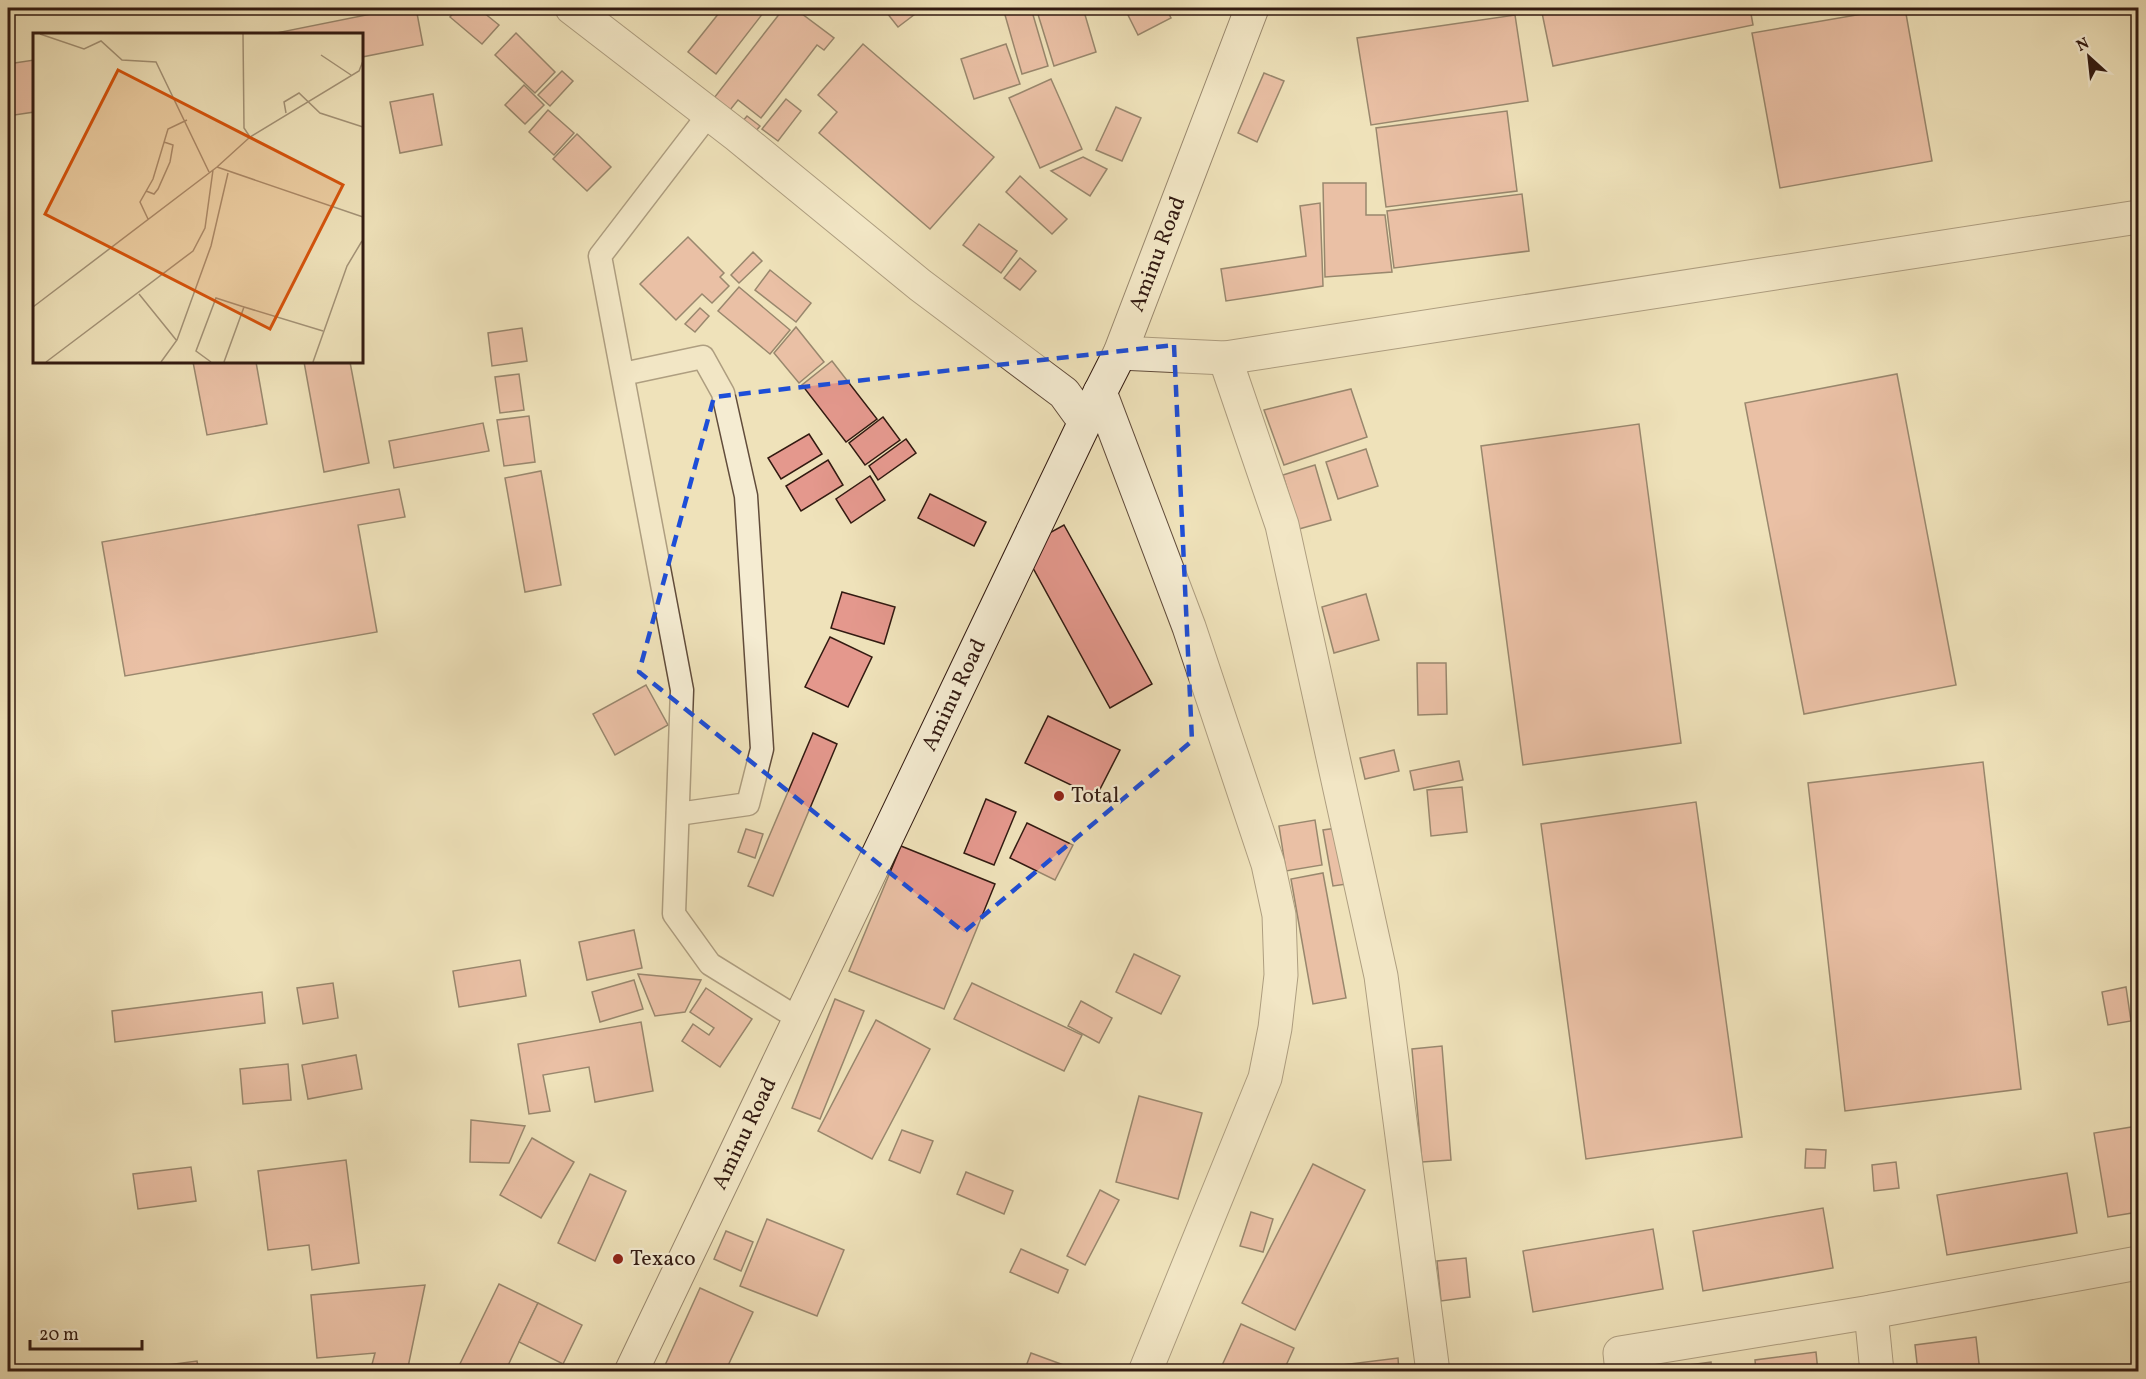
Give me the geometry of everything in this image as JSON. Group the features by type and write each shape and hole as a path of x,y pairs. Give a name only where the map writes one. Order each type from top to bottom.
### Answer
{"street":[{"path":"572,8 709,114 920,285 1064,393 1084,422"},
{"name":"Aminu Road","path":"631,1371 1084,422 1120,353 1252,8"},
{"path":"1120,353 1225,358 2139,217"},
{"path":"1225,358 1282,525 1381,976 1433,1371"},
{"path":"1100,392 1189,627 1268,864 1280,915 1281,975 1275,1028 1265,1078 1145,1371"},
{"path":"1622,1371 1620,1353 1871,1312 2139,1263"},
{"path":"1871,1312 1877,1371"}],"lane":[{"path":"709,114 600,256 682,690 674,914 710,964 800,1019"},
{"path":"623,374 703,357 723,393 746,496 762,749 748,804 678,814"}],"highlighted area":[{"path":"1174,345 1192,741 964,932 639,672 714,397"}],"building":[{"path":"401,8 416,8 423,45 363,57 363,33 276,33"},
{"path":"457,8 478,8 499,25 482,44 450,17"},
{"path":"723,8 767,8 716,74 688,52"},
{"path":"784,8 794,8 834,38 824,50 817,45 761,118 738,100 730,110 714,98"},
{"path":"883,8 923,8 898,27"},
{"path":"1003,8 1031,8 1048,66 1022,74"},
{"path":"1036,8 1083,8 1096,52 1054,66"},
{"path":"1138,8 1166,8 1171,18 1138,35 1127,13"},
{"path":"1541,8 1750,8 1753,25 1553,66"},
{"path":"1905,8 1932,161 1780,188 1752,33"},
{"path":"1515,15 1528,101 1371,125 1357,38"},
{"path":"516,33 555,72 535,93 495,55"},
{"path":"863,44 994,157 930,229 819,133 837,112 818,95"},
{"path":"1006,44 1020,84 974,99 961,59"},
{"path":"33,60 33,112 8,116 8,64"},
{"path":"562,71 573,81 550,106 538,95"},
{"path":"1264,73 1284,81 1257,142 1238,133"},
{"path":"1051,79 1082,149 1040,168 1009,98"},
{"path":"524,85 544,105 525,124 505,105"},
{"path":"433,94 442,145 400,153 390,102"},
{"path":"786,99 801,111 778,141 762,129"},
{"path":"1116,107 1141,118 1122,161 1096,150"},
{"path":"548,110 574,133 554,155 529,132"},
{"path":"1507,111 1517,191 1386,207 1376,128"},
{"path":"747,116 760,126 750,138 737,128"},
{"path":"577,134 611,167 587,191 553,159"},
{"path":"1083,157 1107,169 1090,196 1051,171"},
{"path":"1020,176 1067,219 1052,234 1006,192"},
{"path":"1323,183 1366,183 1366,215 1385,215 1392,272 1325,277"},
{"path":"1522,194 1529,251 1394,268 1387,211"},
{"path":"1320,203 1323,286 1226,301 1221,269 1306,256 1300,206"},
{"path":"979,224 1017,251 1001,273 963,245"},
{"path":"688,237 724,273 720,277 729,286 712,303 702,294 676,320 640,284"},
{"path":"753,252 762,261 739,283 731,275"},
{"path":"1020,258 1036,271 1020,290 1004,278"},
{"path":"770,270 811,303 796,322 755,290"},
{"path":"739,287 790,330 770,354 718,311"},
{"path":"700,308 709,316 695,332 685,324"},
{"path":"796,327 824,362 799,383 774,353"},
{"path":"522,328 527,361 492,366 488,333"},
{"path":"832,361 877,419 846,442 802,385"},
{"path":"193,363 256,363 267,424 207,435"},
{"path":"304,363 350,363 369,463 324,472"},
{"path":"519,374 524,410 500,413 495,377"},
{"path":"1897,374 1956,685 1804,714 1745,403"},
{"path":"1351,389 1367,437 1284,465 1264,410"},
{"path":"529,416 535,462 504,466 497,420"},
{"path":"883,417 900,440 865,465 849,443"},
{"path":"483,423 489,451 394,468 389,441"},
{"path":"1639,424 1681,743 1523,765 1481,446"},
{"path":"809,434 822,454 781,479 768,458"},
{"path":"906,439 916,453 878,480 869,466"},
{"path":"1366,449 1378,486 1338,499 1326,462"},
{"path":"828,460 843,485 801,511 786,486"},
{"path":"1315,465 1331,520 1299,529 1283,475"},
{"path":"541,471 561,585 525,592 505,478"},
{"path":"870,476 885,500 851,523 836,499"},
{"path":"399,489 405,517 358,525 377,632 125,676 102,542"},
{"path":"930,494 986,522 974,546 918,518"},
{"path":"1064,525 1152,684 1110,708 1022,548"},
{"path":"842,592 895,607 884,644 831,628"},
{"path":"1366,594 1379,640 1334,653 1322,607"},
{"path":"830,637 872,657 848,707 805,687"},
{"path":"1417,663 1446,663 1447,714 1418,715"},
{"path":"646,685 668,725 615,755 593,714"},
{"path":"1048,716 1120,750 1096,797 1025,763"},
{"path":"813,733 837,744 773,896 748,886"},
{"path":"1394,750 1399,771 1365,779 1360,758"},
{"path":"1459,761 1463,780 1414,790 1410,771"},
{"path":"1983,762 2021,1089 1845,1111 1808,783"},
{"path":"1462,787 1467,832 1431,836 1427,790"},
{"path":"986,799 1016,812 994,865 964,853"},
{"path":"1696,802 1742,1137 1586,1159 1541,824"},
{"path":"1315,820 1322,865 1286,871 1279,826"},
{"path":"1027,823 1073,845 1055,880 1010,858"},
{"path":"1344,827 1353,883 1333,886 1323,830"},
{"path":"746,829 763,834 755,858 738,852"},
{"path":"901,846 995,884 944,1009 849,971"},
{"path":"1323,873 1346,998 1313,1004 1291,879"},
{"path":"634,930 642,968 587,980 579,942"},
{"path":"1134,954 1180,976 1161,1014 1116,992"},
{"path":"520,960 526,996 459,1007 453,971"},
{"path":"638,974 701,980 685,1012 655,1016"},
{"path":"634,980 643,1009 600,1022 592,992"},
{"path":"333,983 338,1018 303,1024 297,988"},
{"path":"972,983 1082,1035 1064,1071 954,1019"},
{"path":"2126,987 2131,1021 2108,1025 2102,992"},
{"path":"706,988 752,1019 720,1067 682,1041 693,1024 709,1035 714,1028 690,1012"},
{"path":"262,992 265,1023 115,1042 112,1011"},
{"path":"835,999 864,1011 820,1119 792,1108"},
{"path":"1081,1001 1112,1018 1099,1043 1068,1026"},
{"path":"876,1020 930,1049 872,1159 818,1131"},
{"path":"641,1022 653,1091 595,1102 589,1067 543,1075 550,1111 529,1114 518,1044"},
{"path":"1442,1046 1451,1160 1422,1162 1412,1049"},
{"path":"356,1055 362,1089 308,1099 302,1065"},
{"path":"288,1064 291,1100 243,1104 240,1069"},
{"path":"1139,1096 1202,1113 1178,1199 1116,1182"},
{"path":"471,1120 525,1126 509,1163 470,1162"},
{"path":"2138,1126 2138,1212 2108,1217 2094,1133"},
{"path":"902,1130 933,1141 920,1173 889,1160"},
{"path":"532,1138 574,1162 541,1218 500,1195"},
{"path":"1806,1149 1826,1150 1825,1168 1805,1168"},
{"path":"346,1160 359,1263 312,1270 309,1245 268,1250 258,1171"},
{"path":"1896,1162 1899,1188 1874,1191 1872,1165"},
{"path":"1313,1164 1365,1190 1295,1330 1242,1303"},
{"path":"191,1167 196,1201 138,1209 133,1174"},
{"path":"966,1172 1013,1191 1004,1214 957,1194"},
{"path":"2067,1173 2077,1233 1947,1255 1937,1195"},
{"path":"590,1174 626,1191 595,1261 558,1243"},
{"path":"1100,1190 1119,1200 1085,1265 1067,1256"},
{"path":"1823,1208 1833,1268 1703,1291 1693,1231"},
{"path":"1251,1212 1273,1219 1263,1252 1240,1246"},
{"path":"767,1219 844,1250 817,1316 740,1286"},
{"path":"1653,1229 1663,1289 1533,1312 1523,1251"},
{"path":"726,1231 753,1242 741,1271 714,1259"},
{"path":"1021,1249 1068,1270 1058,1293 1010,1272"},
{"path":"1466,1258 1470,1297 1441,1301 1437,1261"},
{"path":"499,1284 538,1303 505,1372 456,1372"},
{"path":"425,1285 407,1372 370,1372 375,1353 317,1358 311,1295"},
{"path":"700,1288 753,1312 725,1372 662,1372"},
{"path":"538,1303 582,1325 563,1364 519,1342"},
{"path":"1241,1324 1294,1348 1283,1372 1219,1372"},
{"path":"1976,1337 1980,1372 1918,1372 1915,1345"},
{"path":"1816,1352 1818,1372 1756,1372 1755,1360"},
{"path":"1031,1353 1069,1367 1067,1372 1030,1372 1025,1369"},
{"path":"1398,1358 1399,1372 1318,1372 1318,1368"},
{"path":"197,1361 199,1372 145,1372 145,1368"},
{"path":"1711,1362 1712,1372 1650,1372 1650,1370"}],"place":[{"name":"Total","path":"1059,796"},
{"name":"Texaco","path":"618,1259"}]}
